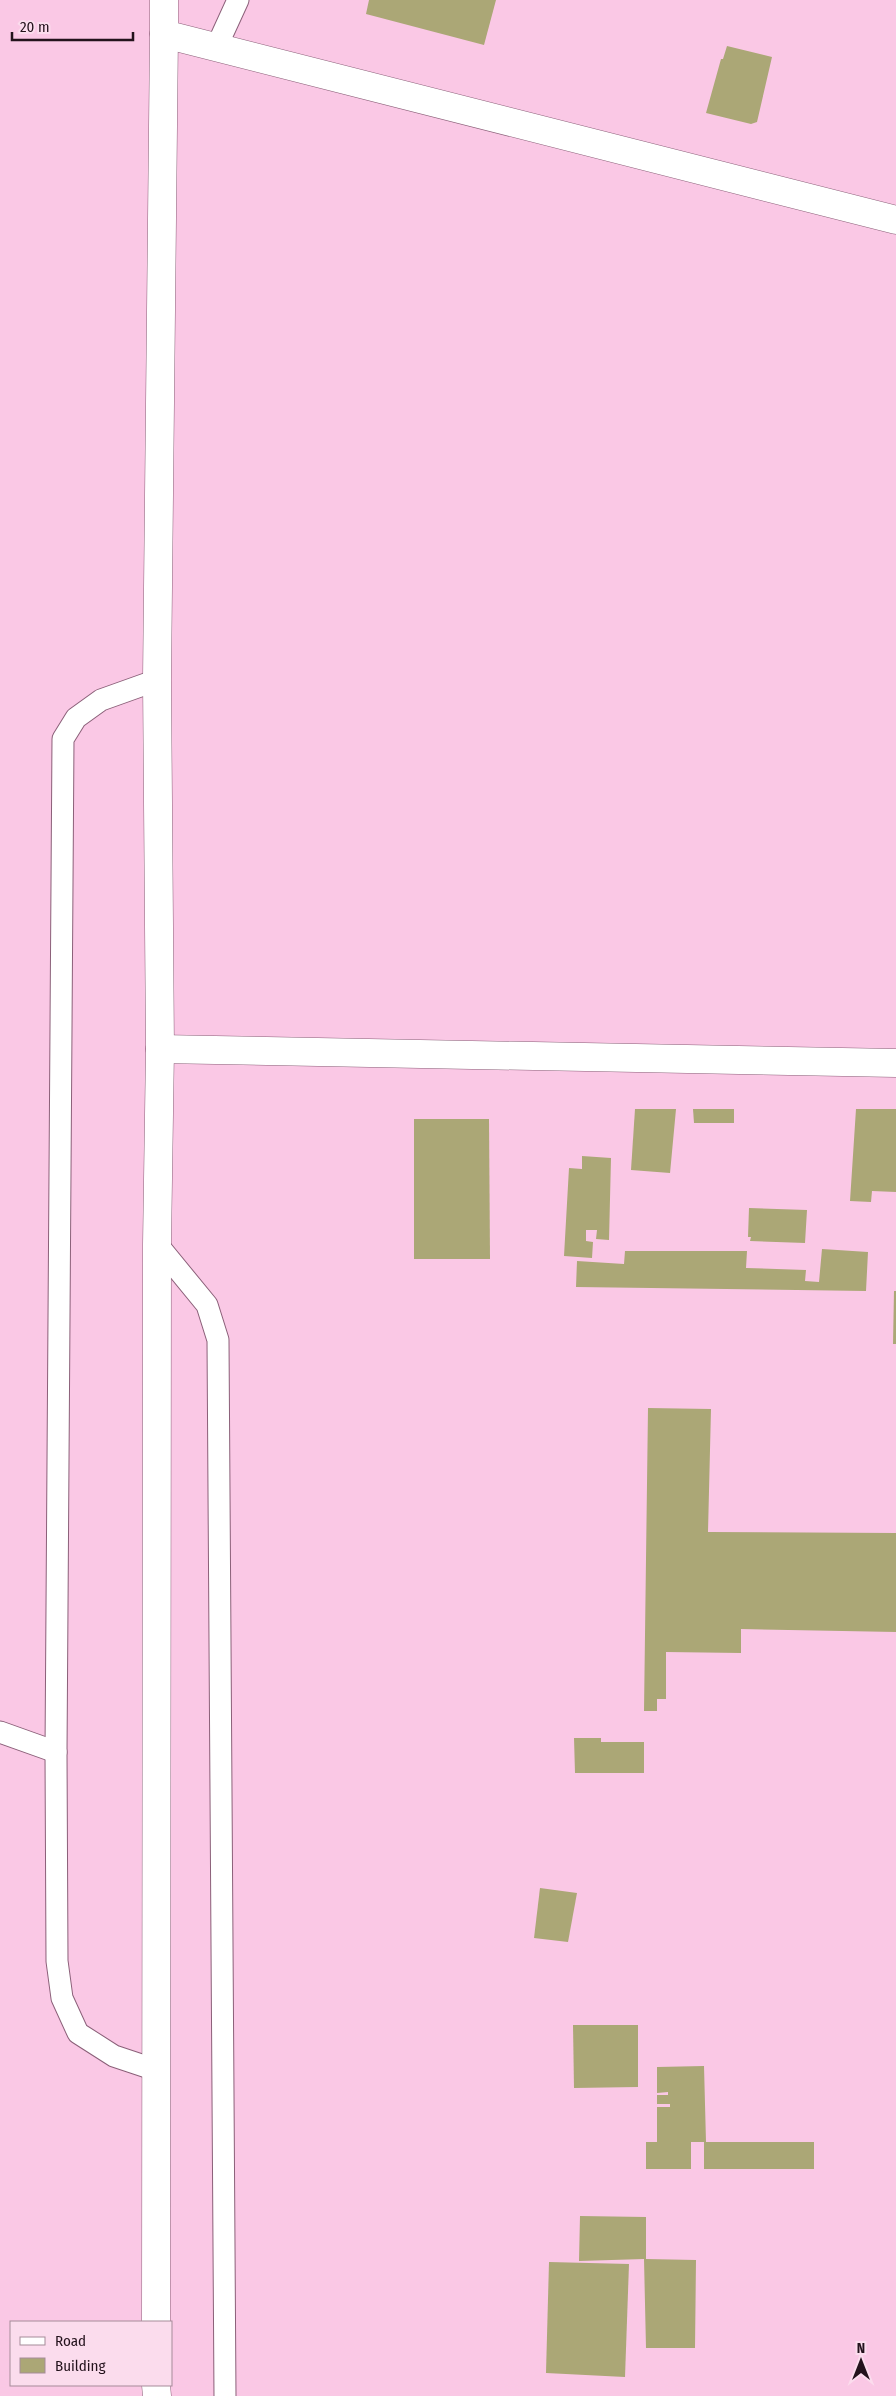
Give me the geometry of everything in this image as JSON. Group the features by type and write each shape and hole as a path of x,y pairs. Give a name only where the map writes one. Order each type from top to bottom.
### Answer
{"street":[{"path":"156,2321 157,1244 160,1049 157,680 164,0"},
{"path":"164,34 896,220"},
{"path":"160,1049 896,1063"}],"lane":[{"path":"216,48 238,0"},
{"path":"156,2070 114,2056 78,2033 62,1998 57,1961 56,1752 63,739 76,718 101,700 157,680"},
{"path":"157,1244 207,1304 218,1340 225,2396"},
{"path":"0,1732 56,1752"}],"building":[{"path":"369,0 496,0 484,45 366,14"},
{"path":"727,46 772,57 757,122 751,124 706,113 721,59 723,59"},
{"path":"635,1109 676,1109 670,1173 631,1170"},
{"path":"693,1109 734,1109 734,1123 694,1123"},
{"path":"856,1109 896,1109 896,1192 872,1191 871,1202 850,1201"},
{"path":"414,1119 489,1119 490,1259 414,1259"},
{"path":"582,1156 611,1158 609,1240 596,1239 597,1230 586,1230 586,1241 593,1242 592,1258 564,1256 569,1168 582,1169"},
{"path":"749,1208 807,1210 805,1243 750,1241 751,1237 748,1237"},
{"path":"822,1249 868,1252 866,1291 576,1287 577,1261 624,1264 625,1251 747,1251 746,1268 806,1270 805,1281 819,1282"},
{"path":"894,1291 896,1291 896,1344 893,1344"},
{"path":"648,1408 711,1409 708,1532 896,1533 896,1632 741,1629 741,1653 666,1652 666,1699 657,1699 657,1711 644,1711"},
{"path":"574,1738 601,1738 601,1742 644,1742 644,1773 575,1773"},
{"path":"540,1888 577,1893 568,1942 534,1938"},
{"path":"573,2025 638,2025 638,2087 574,2088"},
{"path":"704,2066 706,2142 814,2142 814,2169 704,2169 704,2142 691,2142 691,2169 646,2169 646,2142 657,2142 657,2107 670,2107 670,2104 657,2104 657,2095 668,2095 668,2092 657,2093 657,2067"},
{"path":"580,2216 646,2217 646,2259 696,2260 695,2348 646,2348 644,2259 579,2261"},
{"path":"549,2262 629,2264 625,2377 546,2373"}]}
